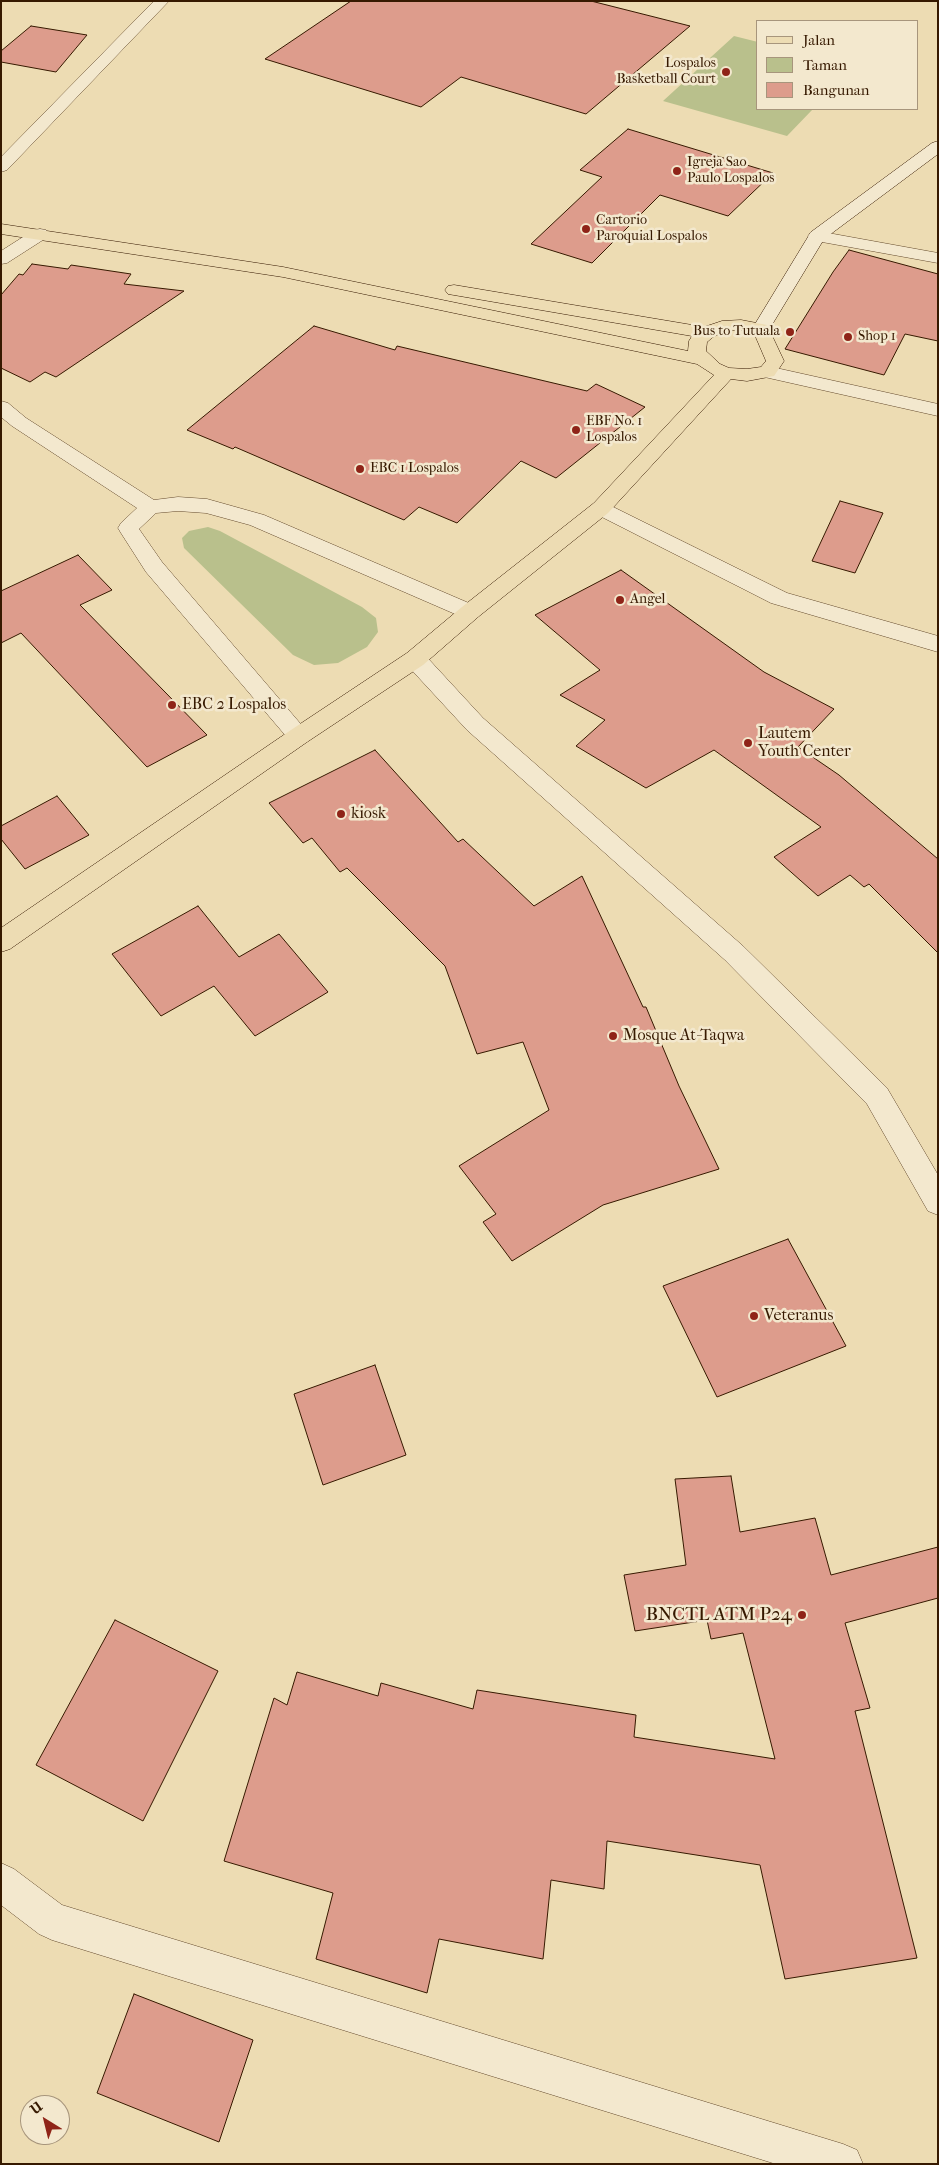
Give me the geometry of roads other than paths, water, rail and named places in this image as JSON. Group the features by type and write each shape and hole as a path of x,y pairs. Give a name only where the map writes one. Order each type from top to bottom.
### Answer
{"main road":[{"path":"1,229 283,272 703,360"},
{"path":"283,272 449,289 706,332"},
{"path":"732,325 761,328 771,366 747,375 726,373 713,368 703,360 697,351 698,341 706,332 722,326 732,325"},
{"path":"4,936 415,659 470,612 601,508 726,373"}],"street":[{"path":"1,167 162,1"},
{"path":"761,328 817,236 938,146"},
{"path":"1,258 40,234"},
{"path":"817,236 938,258"},
{"path":"771,366 938,397"},
{"path":"771,366 938,410"},
{"path":"1,406 19,422 150,507"},
{"path":"299,736 154,567 128,528 150,507 178,504 207,506 257,520 470,612"},
{"path":"601,508 780,598 938,644"},
{"path":"415,659 475,724 734,953 877,1096 938,1202"},
{"path":"1,1882 52,1920 842,2164"}],"place":[{"name":"Lospalos Basketball Court","path":"726,72"},
{"name":"Igreja Sao Paulo Lospalos","path":"677,171"},
{"name":"Cartorio Paroquial Lospalos","path":"586,229"},
{"name":"Bus to Tutuala","path":"790,332"},
{"name":"Shop 1","path":"848,337"},
{"name":"EBF No. 1 Lospalos","path":"576,430"},
{"name":"EBC 1 Lospalos","path":"360,469"},
{"name":"Angel","path":"620,600"},
{"name":"EBC 2 Lospalos","path":"172,705"},
{"name":"Lautem Youth Center","path":"748,743"},
{"name":"kiosk","path":"341,814"},
{"name":"Mosque At-Taqwa","path":"613,1036"},
{"name":"Veteranus","path":"754,1316"},
{"name":"BNCTL ATM P24","path":"802,1615"}]}
